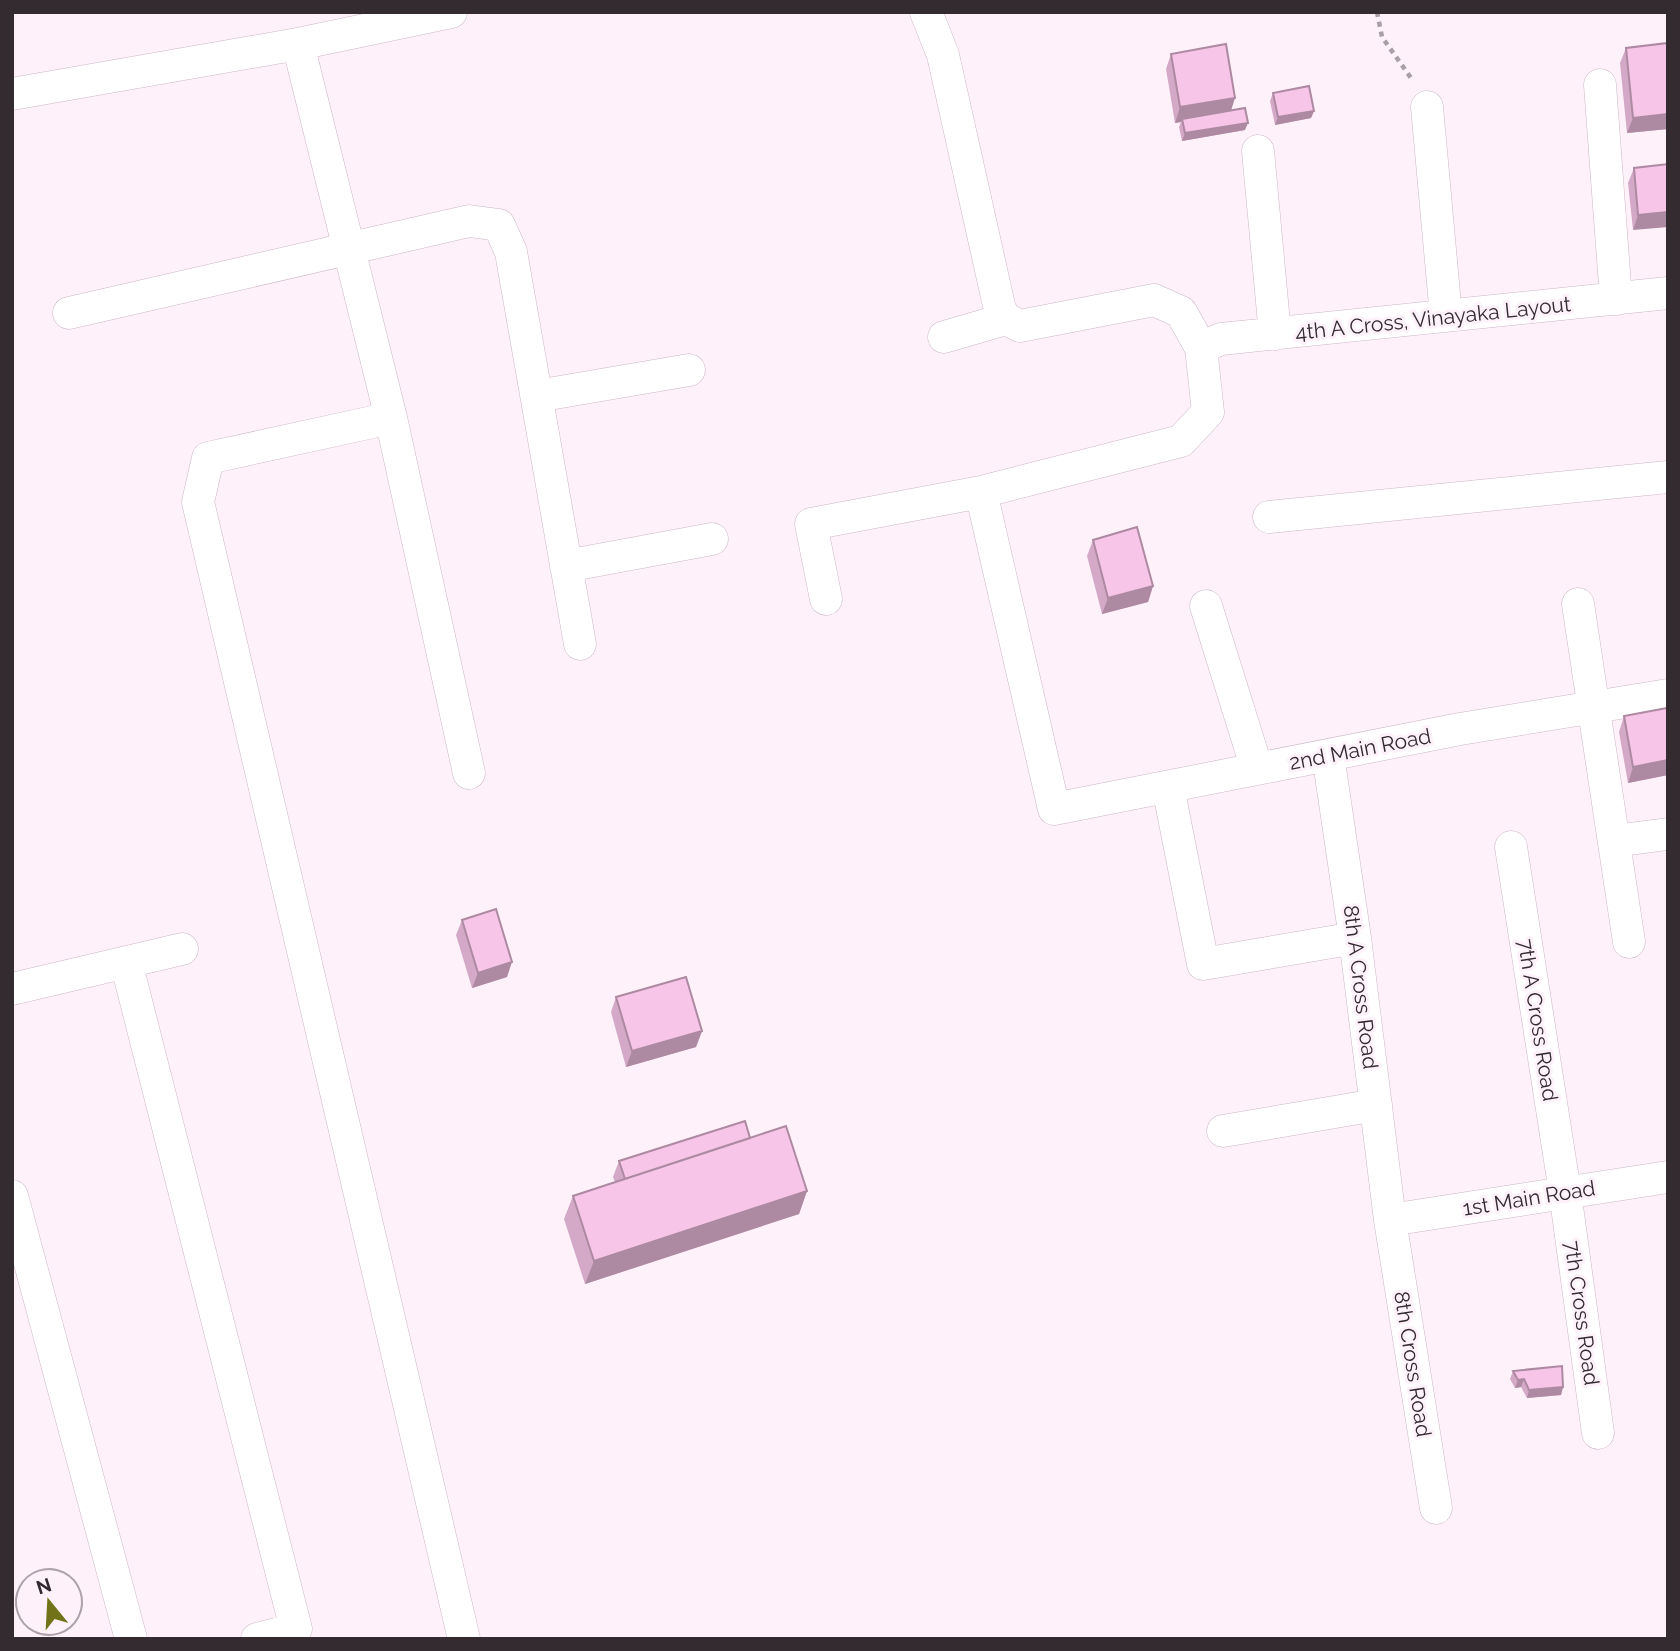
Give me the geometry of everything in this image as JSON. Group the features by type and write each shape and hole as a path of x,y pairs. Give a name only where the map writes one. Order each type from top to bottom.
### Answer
{"street":[{"path":"14,90 298,44 452,12"},
{"path":"826,599 811,524 981,492 1181,441 1208,412 1201,348 1181,312 1154,300 1020,326 1006,319 1000,310 943,55 926,12"},
{"path":"298,44 391,418 469,773"},
{"path":"1600,85 1616,299"},
{"path":"1427,107 1446,316"},
{"path":"1258,151 1275,334"},
{"path":"69,313 470,221 499,225 512,252 580,644"},
{"name":"4th A Cross, Vinayaka Layout","path":"1201,348 1222,339 1668,293"},
{"path":"944,337 1006,319"},
{"path":"537,396 689,369"},
{"path":"391,418 208,458 198,502 464,1639"},
{"path":"1269,517 1668,477"},
{"name":"2nd Main Road","path":"981,492 1054,808 1328,755 1668,695"},
{"path":"566,566 712,539"},
{"path":"1578,604 1629,942"},
{"path":"1206,606 1257,769"},
{"name":"8th A Cross Road","path":"1328,755 1355,939 1390,1220"},
{"path":"1168,787 1203,964 1355,939"},
{"path":"1614,841 1668,834"},
{"name":"7th A Cross Road","path":"1511,847 1565,1192"},
{"path":"12,989 183,949"},
{"path":"126,962 296,1629 257,1639"},
{"path":"1223,1131 1376,1105"},
{"name":"1st Main Road","path":"1390,1220 1668,1177"},
{"name":"7th Cross Road","path":"1565,1192 1598,1433"},
{"path":"12,1196 131,1639"},
{"name":"8th Cross Road","path":"1390,1220 1436,1508"}],"path":[{"path":"1377,12 1382,37 1411,78 1427,107"}],"building":[{"path":"1668,43 1668,114 1633,118 1626,48"},
{"path":"1226,44 1235,98 1180,107 1171,54"},
{"path":"1309,86 1314,111 1278,117 1273,93"},
{"path":"1245,108 1248,123 1185,133 1182,119"},
{"path":"1668,164 1668,212 1638,215 1634,168"},
{"path":"1137,527 1153,586 1108,598 1093,540"},
{"path":"1667,708 1668,760 1633,767 1624,716"},
{"path":"496,909 512,962 478,973 462,920"},
{"path":"686,977 702,1031 632,1051 616,997"},
{"path":"745,1121 750,1138 625,1179 619,1161"},
{"path":"786,1126 807,1191 594,1261 573,1196"},
{"path":"1562,1366 1563,1387 1529,1390 1524,1379 1518,1380 1513,1371"}]}
